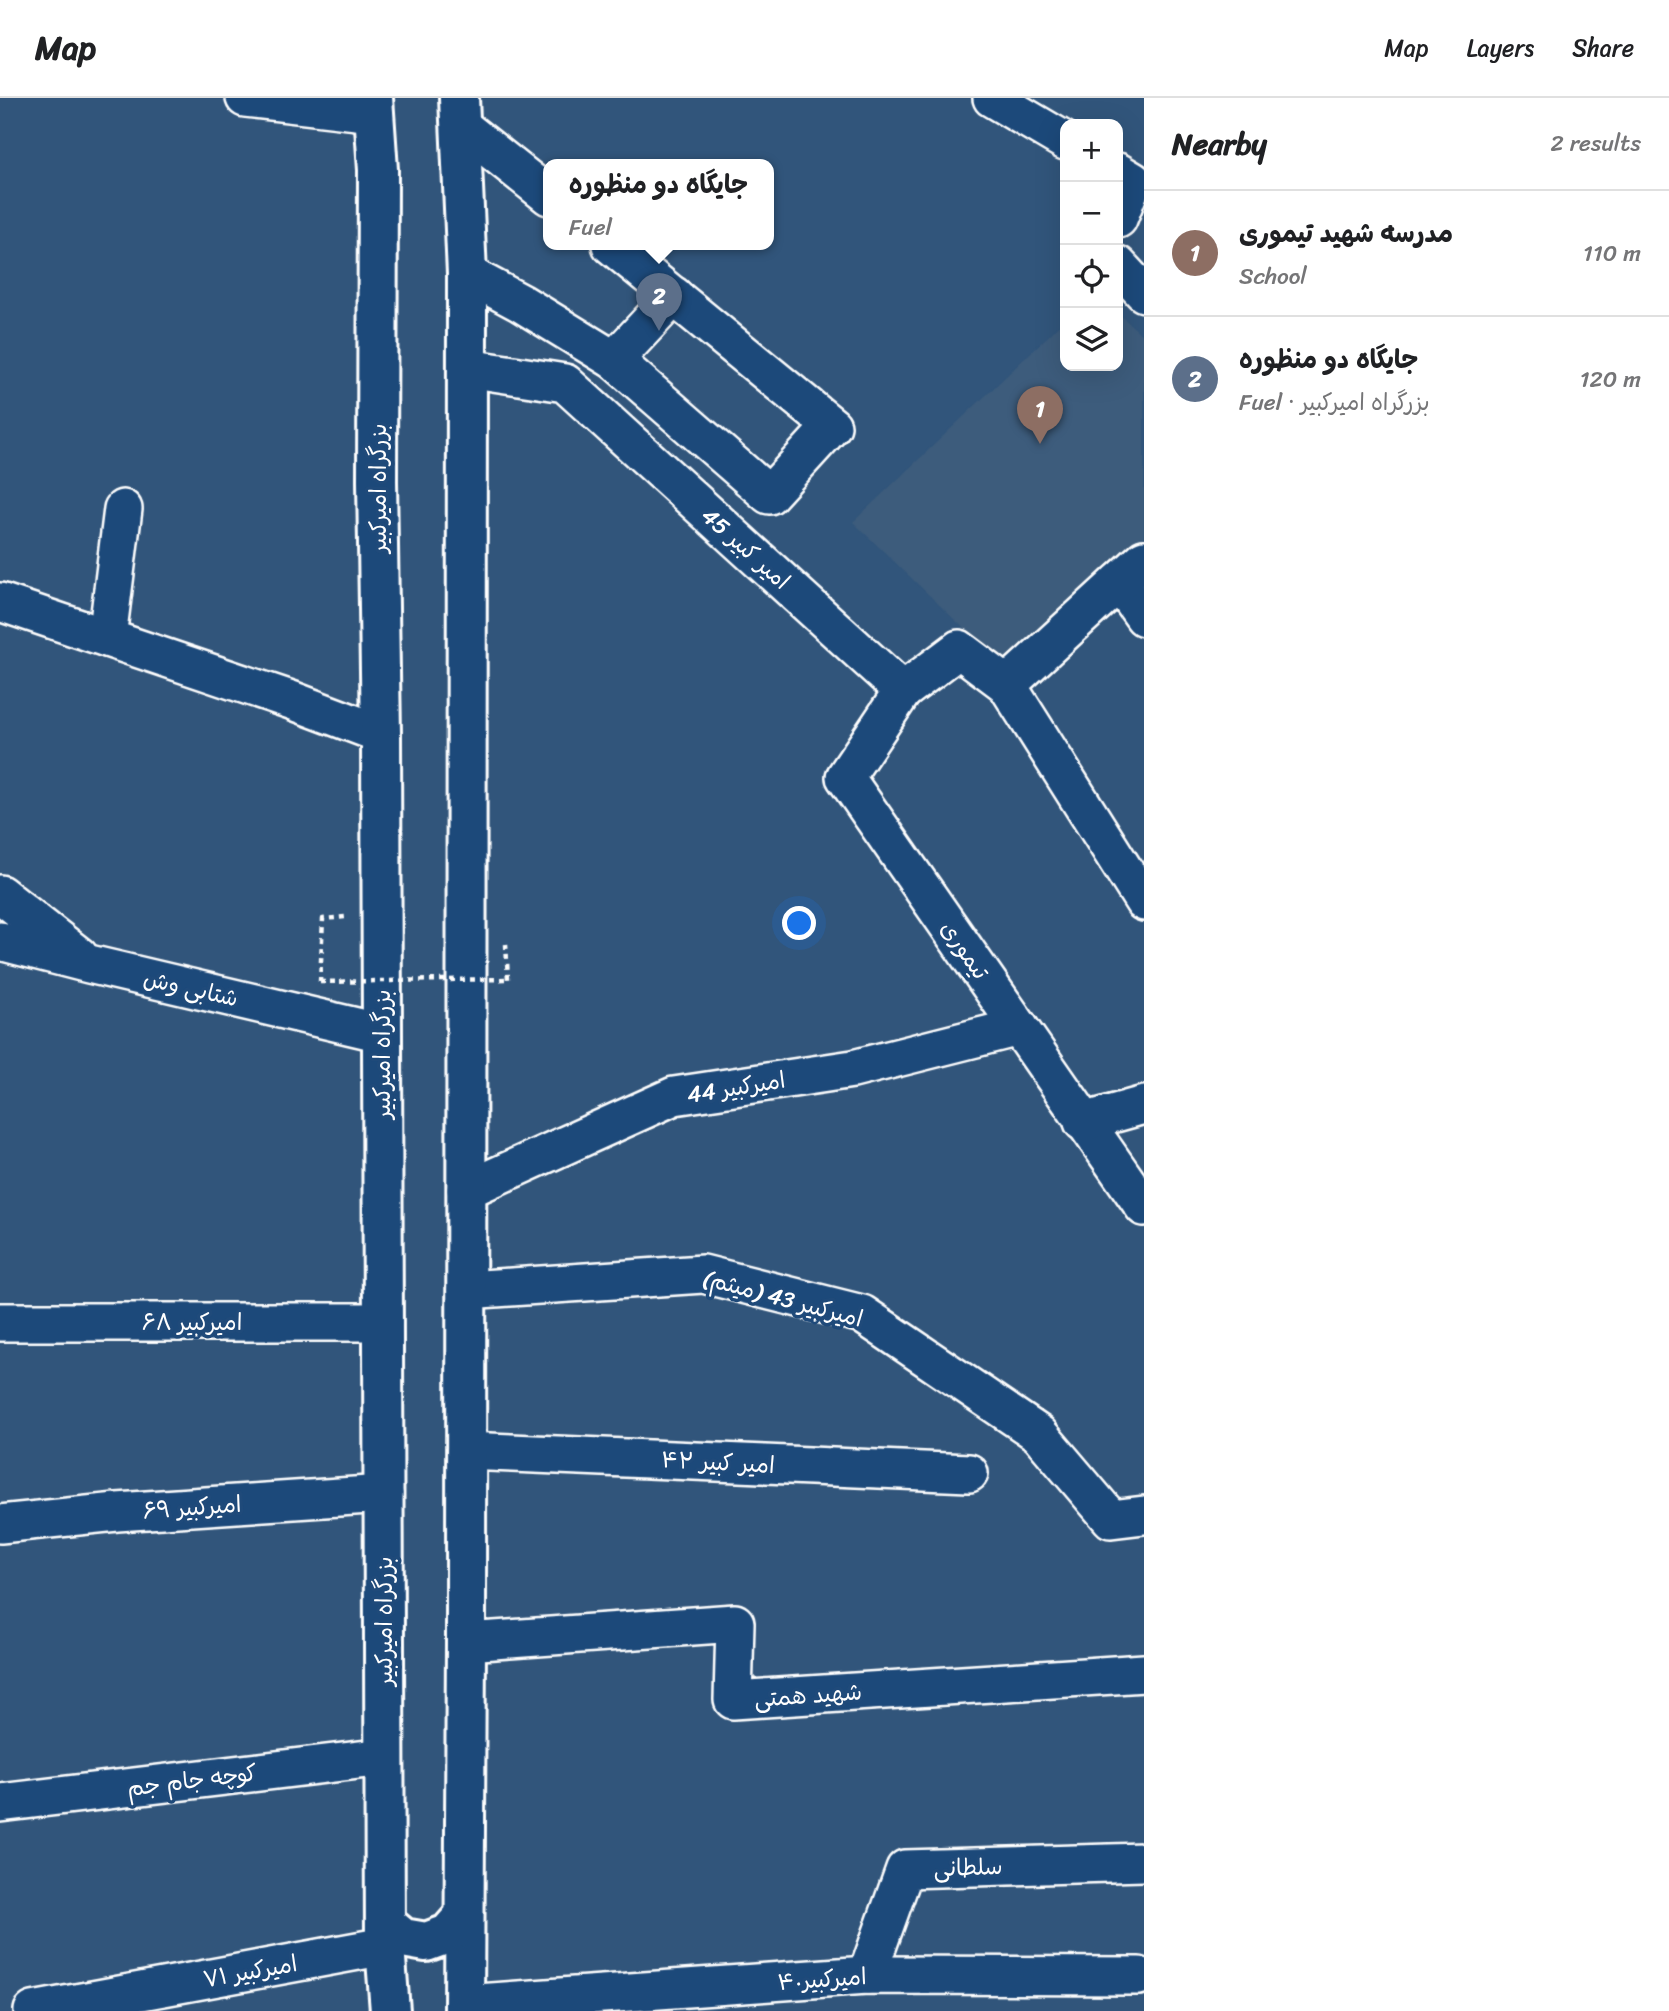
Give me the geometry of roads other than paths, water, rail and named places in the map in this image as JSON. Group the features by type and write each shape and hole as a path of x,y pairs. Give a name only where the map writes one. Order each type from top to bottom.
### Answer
{"main road":[{"name":"بزرگراه امیرکبیر","path":"374,105 378,170 377,481 381,734 385,1935 390,2011"},
{"path":"460,112 467,274 464,2007"},
{"path":"385,1935 426,1942 448,1934 463,1917"}],"street":[{"path":"245,98 374,105"},
{"path":"992,98 1060,138"},
{"path":"460,112 543,190"},
{"path":"1123,175 1133,181 1123,206"},
{"path":"467,274 614,359 769,495 832,426 617,250"},
{"path":"1123,270 1144,293"},
{"path":"614,359 674,296"},
{"name":"امیر کبیر 45","path":"467,368 565,383 903,691"},
{"path":"107,638 122,509"},
{"path":"1007,685 1131,571 1144,617"},
{"path":"0,602 290,700 381,734"},
{"path":"903,691 959,649 1007,685 1144,902"},
{"name":"تیموری","path":"903,691 845,777 1144,1208"},
{"path":"0,894 89,964"},
{"name":"شتابی وش","path":"0,941 382,1033"},
{"name":"امیرکبیر 44","path":"466,1190 674,1096 853,1069 1019,1027"},
{"path":"1083,1122 1144,1105"},
{"name":"امیرکبیر 43 (میثم)","path":"466,1290 703,1274 862,1314 1039,1434 1127,1517"},
{"name":"امیرکبیر ۶۸","path":"0,1322 383,1322"},
{"name":"امیر کبیر ۴۲","path":"466,1451 970,1473"},
{"name":"امیرکبیر ۶۹","path":"0,1524 117,1512 384,1494"},
{"name":"شهید همتی","path":"466,1642 734,1623 733,1700 1144,1674"},
{"name":"کوچه جام جم","path":"0,1803 384,1757"},
{"name":"سلطانی","path":"867,1975 905,1869 1144,1862"},
{"name":"امیرکبیر ۷۱","path":"33,2011 385,1935"},
{"name":"امیرکبیر۴۰","path":"464,2007 867,1975 1139,1976"}],"place":[{"name":"جایگاه دو منظوره","path":"659,331"},
{"name":"مدرسه شهید تیموری","path":"1040,444"}]}
